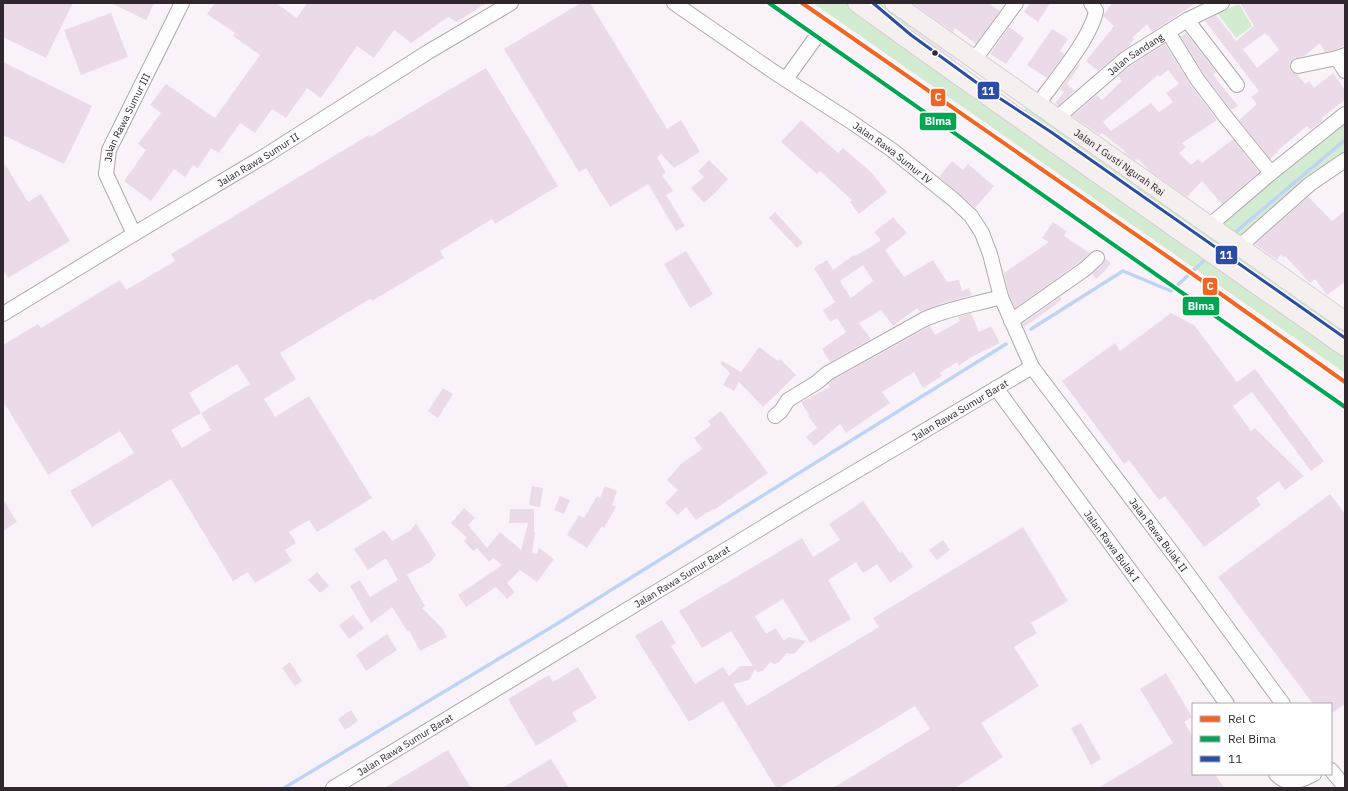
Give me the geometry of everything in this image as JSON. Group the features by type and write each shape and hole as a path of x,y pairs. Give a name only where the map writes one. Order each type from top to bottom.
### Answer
{"main road":[{"path":"857,3 986,96 1345,347"},
{"name":"Jalan I Gusti Ngurah Rai","path":"894,3 1058,117 1213,229 1345,321"}],"street":[{"name":"Jalan Rawa Sumur III","path":"134,234 106,174 109,150 182,3"},
{"name":"Jalan Rawa Sumur II","path":"3,314 268,154 428,52 511,3"},
{"name":"Jalan Rawa Sumur IV","path":"674,3 774,72 892,150 954,200 971,216 982,233 1001,297 1032,367"},
{"path":"975,59 1016,3"},
{"path":"1038,104 1068,62 1091,26 1096,11 1091,3"},
{"name":"Jalan Sandang","path":"1058,117 1124,59 1187,20 1196,8 1222,3"},
{"path":"1187,20 1237,85"},
{"path":"1168,32 1198,79 1225,116 1271,172"},
{"path":"786,79 814,40"},
{"path":"1298,66 1341,57 1345,71"},
{"path":"1213,229 1271,172 1345,114"},
{"path":"1236,245 1310,184 1345,160"},
{"path":"1012,321 1085,269 1097,258"},
{"path":"775,416 781,411 788,400 816,383 828,373 930,316 1001,297"},
{"name":"Jalan Rawa Sumur Barat","path":"333,788 806,501 1032,367"},
{"name":"Jalan Rawa Bulak II","path":"1032,367 1177,559 1282,703"},
{"name":"Jalan Rawa Bulak I","path":"996,388 1226,703"},
{"path":"1332,771 1345,787"},
{"path":"1277,775 1285,782 1291,783 1312,775"}],"green space":[{"path":"813,3 857,3 1345,347 1345,373"},
{"path":"873,3 894,3 917,19 908,33"},
{"path":"1239,4 1252,26 1236,38 1217,13"},
{"path":"1032,99 1209,225 1345,115 1345,161 1240,247 1345,321 1345,338 1022,113"}],"building":[{"path":"3,3 73,3 46,58 3,37"},
{"path":"111,3 154,3 146,20"},
{"path":"215,3 276,3 297,18 307,3 486,3 457,22 448,17 411,43 394,30 374,58 357,46 321,98 307,88 286,118 272,109 255,133 240,123 219,153 211,148 198,168 193,165 185,177 174,169 151,201 124,181 146,150 138,144 161,113 150,105 166,84 215,118 260,55 233,36 235,33 207,14"},
{"path":"581,3 590,3 667,129 681,120 700,152 674,168 661,154 657,157 666,173 662,175 673,191 666,195 685,226 676,231 648,184 610,207 586,168 579,172 504,49"},
{"path":"912,3 988,3 1000,11 976,44 955,28 953,32"},
{"path":"1030,3 1050,3 1038,22 1024,12"},
{"path":"1112,3 1196,3 1152,32 1147,24 1132,38 1134,39 1128,47 1098,71 1086,61 1114,26 1103,16"},
{"path":"1240,3 1345,3 1345,45 1335,50 1325,52 1320,43 1304,56 1293,59 1290,63 1290,67 1292,72 1297,74 1305,84 1309,81 1314,88 1333,73 1345,90 1345,100 1330,111 1321,119 1322,121 1311,130 1307,126 1277,151 1278,152 1270,159 1239,120 1257,104 1251,97 1259,91 1205,21 1216,15 1236,41 1254,26","holes":["1265,33 1267,36 1268,35 1279,50 1257,68 1243,49"]},
{"path":"111,13 128,57 81,75 64,30"},
{"path":"1009,27 1024,38 1006,64 990,54"},
{"path":"913,29 956,60 956,61 912,30"},
{"path":"1052,29 1068,39 1060,51 1065,54 1047,78 1027,65"},
{"path":"1186,33 1216,72 1213,75 1238,106 1231,110 1204,74 1181,37"},
{"path":"1165,44 1190,84 1217,120 1182,143 1186,147 1179,153 1191,165 1198,159 1202,163 1233,139 1259,172 1222,204 1202,181 1187,197 1150,171 1138,159 1136,161 1125,153 1126,152 1102,133 1100,135 1072,116 1097,95 1102,100 1122,81 1118,76 1130,66","holes":["1168,70 1179,84 1166,93 1173,102 1159,112 1151,103 1111,131 1103,122 1158,75 1159,77"]},
{"path":"3,62 92,106 64,164 3,135"},
{"path":"1078,64 1080,65 1067,84 1075,91 1058,106 1055,103 1064,92 1060,89"},
{"path":"486,68 558,186 495,224 492,219 440,251 444,258 372,301 370,299 280,353 296,379 264,399 275,417 309,396 372,498 317,532 309,520 289,532 296,543 285,550 292,561 255,583 248,572 233,581 171,479 92,527 70,491 134,453 120,431 48,475 3,401 3,345 38,324 41,328 120,280 126,290 175,261 171,254 369,135 370,137","holes":["237,364 250,384 201,413 189,393","201,413 211,430 182,448 171,430"]},
{"path":"801,120 838,153 843,148 872,173 887,192 859,214 850,202 852,200 820,171 817,174 781,142"},
{"path":"709,160 728,179 704,203 691,188 704,177 698,171"},
{"path":"3,161 28,202 41,194 70,241 8,278 3,269"},
{"path":"952,161 963,170 968,164 994,186 975,208 939,177"},
{"path":"1308,197 1332,221 1345,211 1345,282 1327,295 1315,279 1310,283 1285,256 1283,257 1281,254 1277,260 1255,244"},
{"path":"775,212 803,243 797,248 769,218"},
{"path":"893,217 907,233 885,250 904,277 933,260 947,282 959,280 962,291 969,288 972,295 943,303 920,312 917,308 893,326 881,310 859,323 871,339 830,362 822,349 846,332 837,318 830,322 823,310 835,302 814,268 827,260 833,270 854,255 855,256 881,240 874,232","holes":["863,265 873,281 851,298 840,281"]},
{"path":"1053,222 1067,231 1064,236 1090,253 1080,262 1015,308 1009,294 1004,273 1049,242 1042,238"},
{"path":"686,251 713,294 690,308 664,264"},
{"path":"1105,258 1111,263 1096,279 1092,274 1103,264"},
{"path":"1060,297 1062,300 1024,327 1022,324"},
{"path":"971,313 979,332 991,326 1000,343 970,358 959,366 957,362 940,373 942,376 923,388 914,372 882,392 890,403 846,433 840,424 814,446 806,437 817,428 808,416 809,415 801,402 830,387 828,384 833,380 930,326 935,335 960,321 958,317"},
{"path":"1171,313 1195,326 1237,382 1255,369 1324,461 1311,471 1252,392 1233,406 1251,431 1255,428 1304,476 1285,490 1279,481 1256,498 1261,505 1204,547 1165,496 1159,500 1129,460 1124,464 1062,381 1115,343 1120,351"},
{"path":"759,347 778,361 780,359 796,375 763,407 739,382 734,391 723,385 730,373 720,363 722,361 741,372"},
{"path":"443,388 453,394 438,418 428,411"},
{"path":"721,411 768,473 714,510 713,509 696,520 686,507 678,515 665,503 678,490 667,480 681,464 702,449 694,438 711,425 708,421"},
{"path":"532,486 543,488 540,507 529,505"},
{"path":"605,486 617,491 612,505 616,507 604,528 602,526 587,548 567,535 579,515 584,518 597,496 600,498"},
{"path":"1330,494 1345,514 1345,704 1332,713 1332,703 1312,703 1218,577"},
{"path":"560,496 570,500 564,514 554,510"},
{"path":"3,499 17,522 3,531"},
{"path":"863,501 900,553 902,551 913,567 890,583 877,564 863,573 856,562 828,580 851,619 810,643 783,599 755,616 766,634 776,628 784,641 788,637 806,641 795,653 787,653 779,662 775,664 770,662 763,671 757,672 755,669 749,680 733,684 747,706 879,627 873,618 1023,527 1068,601 1031,623 1037,633 1014,647 1039,686 981,723 1003,757 955,788 833,788 930,729 915,706 779,788 776,788 723,701 689,722 635,636 662,620 676,643 671,646 695,684 723,667 729,676 740,666 753,666 731,631 702,648 679,611 802,538 813,557 840,540 829,524"},
{"path":"464,508 475,518 468,525 487,548 500,532 521,550 528,523 509,523 510,509 534,509 535,532 532,553 537,554 539,548 554,559 537,582 520,570 507,583 515,592 507,599 496,587 466,607 458,595 502,565 493,558 489,562 477,548 473,551 464,541 467,538 451,523"},
{"path":"416,523 436,555 430,562 407,575 425,606 422,608 442,628 447,637 420,651 409,630 408,632 392,607 371,623 350,586 360,580 370,597 398,580 386,558 368,570 354,549 384,530 392,541 411,530"},
{"path":"943,540 950,550 937,560 929,550"},
{"path":"317,572 329,586 320,593 308,580"},
{"path":"353,615 364,628 349,639 339,625"},
{"path":"387,634 397,650 366,671 356,655"},
{"path":"290,662 302,681 295,686 282,668"},
{"path":"578,667 597,698 572,713 577,721 536,746 508,699 549,675 553,682"},
{"path":"1166,673 1192,717 1184,722 1192,735 1192,775 1216,775 1224,788 1098,788 1173,743 1140,689"},
{"path":"351,710 358,721 345,730 338,719"},
{"path":"1081,723 1101,759 1091,765 1071,728"},
{"path":"448,750 471,788 384,788"},
{"path":"551,759 569,788 502,788"}],"waterway":[{"path":"1232,235 1345,140"},
{"path":"1031,329 1123,271 1171,291 1208,257"},
{"path":"284,788 555,625 1006,344"}],"rail line":[{"name":"Bima","path":"769,3 1345,407"},
{"name":"C","path":"802,3 1184,268 1345,382"}],"transit line":[{"name":"11","path":"873,3 911,35 984,88 1051,132 1345,338"}]}
